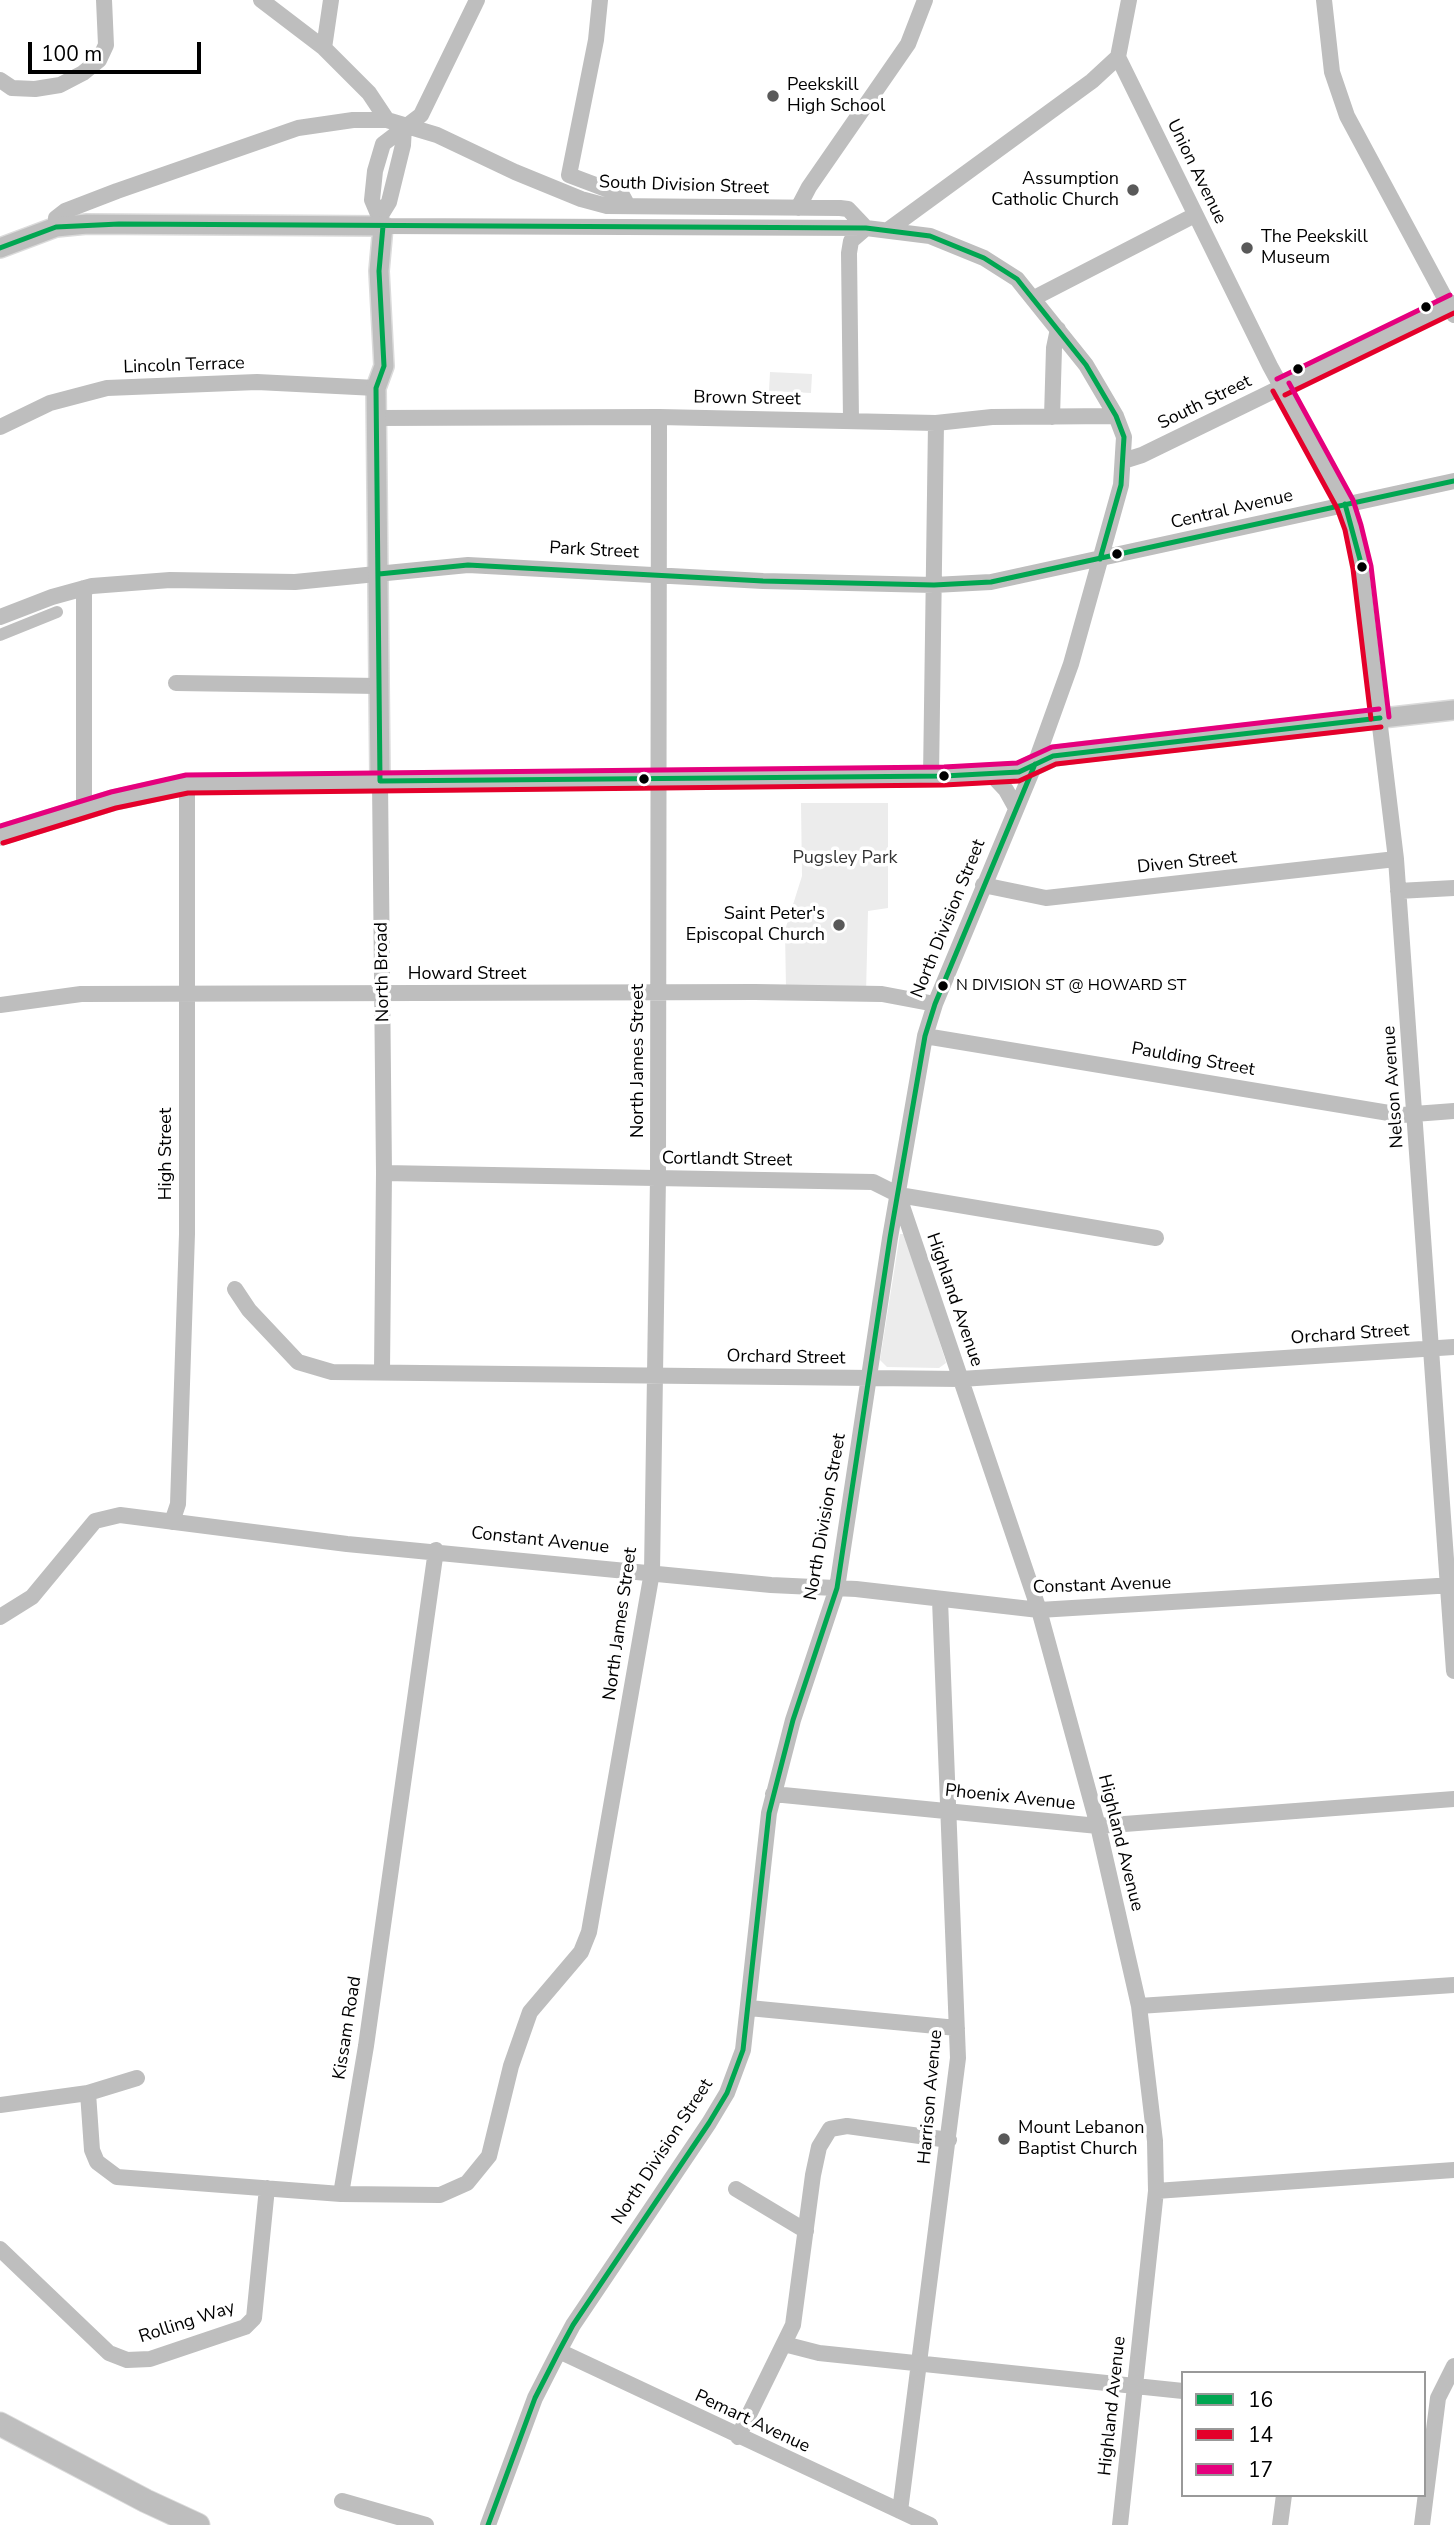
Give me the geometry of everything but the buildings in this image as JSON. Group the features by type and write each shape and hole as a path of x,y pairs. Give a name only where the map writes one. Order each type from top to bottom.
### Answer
{"highway":[{"path":"0,2424 146,2501 198,2525"}],"main road":[{"path":"0,247 55,227 382,220"},
{"name":"North Broad","path":"380,781 376,388 384,366 379,271 382,220"},
{"path":"0,835 153,789 187,784 932,776 1019,772 1053,756 1454,710"}],"street":[{"path":"0,80 12,88 35,89 60,85 83,73 99,60 106,45 104,0"},
{"path":"261,0 324,48 369,93 387,120"},
{"path":"324,48 331,0"},
{"path":"477,0 421,115 383,144 375,171 372,200 374,209 382,220 866,228 930,236 984,258 1017,279 1034,298 1086,365 1116,416 1124,437 1121,485 1100,559"},
{"path":"600,0 596,40 569,175 622,195 628,206"},
{"path":"798,208 809,187 902,55 925,0"},
{"path":"888,230 1092,81 1118,57 1129,0"},
{"path":"1324,0 1332,72 1347,116 1453,308"},
{"name":"Union Avenue","path":"1118,57 1281,387 1345,504"},
{"name":"South Division Street","path":"55,227 56,218 88,202 298,128 335,120 387,120 437,135 581,200 607,206 848,209 866,228"},
{"path":"1034,298 1195,215"},
{"path":"851,420 849,253 851,241 866,228"},
{"name":"South Street","path":"1123,461 1142,455 1453,308"},
{"path":"1052,417 1054,348 1058,328"},
{"name":"Lincoln Terrace","path":"0,427 50,402 107,388 257,383 376,388"},
{"name":"Brown Street","path":"377,418 659,417 936,423 992,417 1116,416"},
{"name":"North James Street","path":"341,2194 440,2195 467,2183 489,2155 511,2066 530,2012 581,1952 589,1932 652,1572 658,1177 659,417"},
{"path":"932,776 936,423"},
{"name":"Central Avenue","path":"1100,559 1454,481"},
{"name":"Nelson Avenue","path":"1345,504 1362,567 1396,859 1451,1586 1454,1671"},
{"name":"Park Street","path":"0,617 83,588 170,580 306,581 468,565 658,574 683,578 934,585 991,582 1100,559"},
{"name":"North Division Street","path":"488,2525 536,2398 559,2351 727,2093 743,2050 773,1794 793,1720 837,1588 925,1036 935,1004 983,885 1035,764 1071,664 1100,559"},
{"path":"83,588 84,810"},
{"path":"176,683 379,686"},
{"path":"990,773 1006,790 1016,808"},
{"name":"North Broad","path":"380,781 384,1173 382,1370"},
{"name":"High Street","path":"172,1522 178,1504 186,1248 187,784"},
{"name":"Diven Street","path":"983,885 1046,898 1396,859"},
{"path":"1398,891 1454,888"},
{"name":"Howard Street","path":"0,1005 80,994 882,994 935,1004"},
{"name":"Paulding Street","path":"925,1036 1401,1115 1454,1111"},
{"name":"Cortlandt Street","path":"384,1173 873,1182 899,1195 1156,1238"},
{"name":"Highland Avenue","path":"899,1195 1039,1610 1098,1826 1139,2006 1154,2141 1156,2191 1120,2525"},
{"name":"Orchard Street","path":"235,1289 249,1310 298,1362 332,1372 382,1370 961,1379 1454,1347"},
{"name":"Constant Avenue","path":"0,1617 32,1597 95,1521 125,1516 347,1544 837,1588 1039,1610 1451,1586"},
{"name":"Kissam Road","path":"341,2194 366,2046 436,1550"},
{"name":"Harrison Avenue","path":"900,2511 958,2058 940,1600"},
{"name":"Phoenix Avenue","path":"773,1794 1098,1826 1454,1799"},
{"path":"1139,2006 1454,1985"},
{"path":"749,2008 957,2028"},
{"path":"0,2105 88,2093 137,2078"},
{"path":"88,2093 92,2150 97,2162 117,2177 341,2194"},
{"path":"738,2437 793,2325 821,2143 830,2129 847,2126 949,2140"},
{"path":"1156,2191 1454,2170"},
{"name":"Rolling Way","path":"0,2249 109,2353 127,2360 150,2359 245,2327 254,2318 267,2189"},
{"path":"736,2189 806,2231"},
{"path":"783,2344 819,2353 1181,2390"},
{"name":"Pemart Avenue","path":"559,2351 930,2525"},
{"path":"1426,2481 1438,2398 1454,2366"},
{"path":"1280,2525 1284,2497"},
{"path":"1422,2525 1425,2497"},
{"path":"342,2501 426,2525"}],"green space":[{"path":"770,372 812,374 811,393 769,391"},
{"name":"Pugsley Park","path":"801,803 888,803 888,908 868,911 866,994 786,989 785,930 802,876"},
{"path":"900,1234 905,1234 945,1359 946,1363 939,1368 887,1367 880,1360"}],"waterway":[{"path":"0,635 57,612"}],"transit line":[{"name":"16","path":"0,248 56,227 119,224 866,228 930,236 984,258 1017,279 1086,365 1116,416 1124,437 1121,485 1100,559"},
{"name":"16","path":"383,226 379,271 384,366 376,388 380,781 944,776 1019,772 1053,756 1380,718"},
{"name":"17","path":"1277,379 1450,295"},
{"name":"14","path":"1285,395 1454,313"},
{"name":"17","path":"1289,383 1353,500 1361,525 1371,566 1389,717"},
{"name":"14","path":"1273,391 1337,508 1345,530 1353,569 1371,719"},
{"name":"16","path":"379,574 468,565 763,581 934,585 991,582 1454,481"},
{"name":"16","path":"1345,504 1362,567"},
{"name":"17","path":"0,826 111,792 186,775 944,767 1017,763 1052,747 1379,709"},
{"name":"14","path":"3,843 116,808 188,793 944,785 1019,781 1056,764 1381,727"},
{"name":"16","path":"488,2525 535,2398 559,2351 573,2325 709,2123 727,2093 743,2050 769,1813 793,1720 837,1588 890,1238 925,1036 935,1004 1035,764"}],"place":[{"name":"Peekskill High School","path":"773,96"},
{"name":"Assumption Catholic Church","path":"1133,190"},
{"name":"The Peekskill Museum","path":"1247,248"},
{"name":"Saint Peter's Episcopal Church","path":"839,925"},
{"name":"N DIVISION ST @ HOWARD ST","path":"943,986"},
{"name":"Mount Lebanon Baptist Church","path":"1004,2139"}]}
